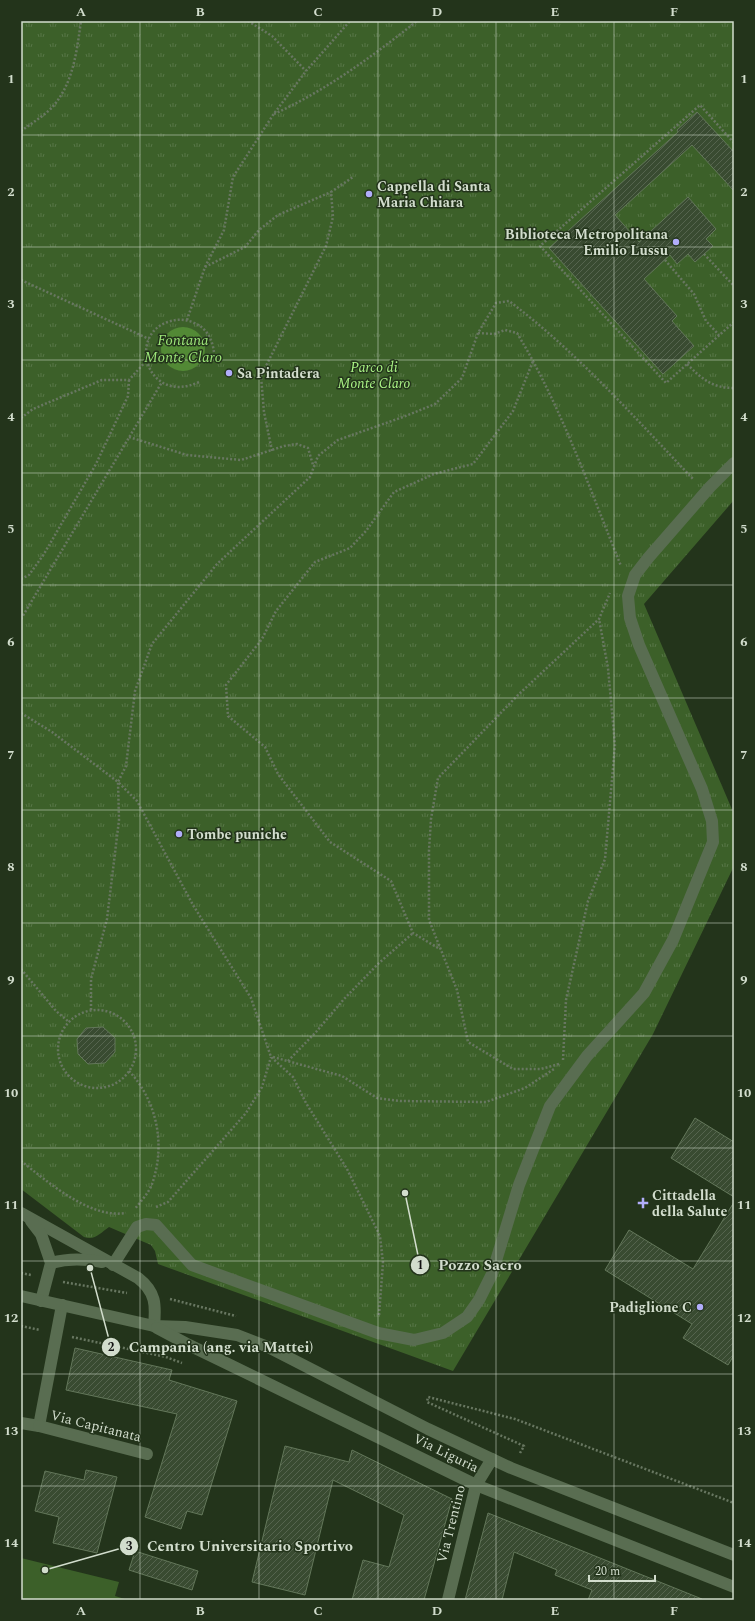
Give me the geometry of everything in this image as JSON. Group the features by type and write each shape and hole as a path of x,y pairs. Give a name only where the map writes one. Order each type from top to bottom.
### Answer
{"street":[{"path":"113,1264 137,1227 146,1224 156,1225 192,1265 378,1334 414,1340 443,1333 467,1317 479,1300 492,1274 519,1185 550,1106 586,1056 644,993 673,940 713,842 712,821 702,789 639,645 630,618 628,596 635,575 706,492 734,463"},
{"path":"25,1216 41,1234 51,1264 42,1301"},
{"path":"25,1216 54,1230 146,1284 156,1304 154,1326"},
{"path":"51,1264 63,1260 85,1258 113,1264"},
{"name":"Via Liguria","path":"21,1296 154,1326 185,1327 237,1335 268,1347 428,1429 511,1468 734,1555"},
{"name":"Via Capitanata","path":"39,1426 62,1305"},
{"name":"Via Liguria","path":"154,1326 189,1345 476,1484 734,1587"},
{"name":"Via Capitanata","path":"21,1423 39,1426 147,1454"},
{"name":"Via Trentino","path":"448,1600 476,1484 492,1459"}],"path":[{"path":"21,131 55,105 68,82 77,50 82,21"},
{"path":"248,21 272,36 306,71"},
{"path":"187,320 205,267 224,230 234,177 273,115 306,71 350,21"},
{"path":"273,115 299,103 417,21"},
{"path":"734,143 700,105 540,246 666,383 734,322"},
{"path":"205,267 245,247 259,230 278,215 331,192 353,177"},
{"path":"272,450 264,412 262,376 326,246 333,217 331,192"},
{"path":"704,254 734,286"},
{"path":"664,260 694,294 706,320 719,335"},
{"path":"21,280 149,339"},
{"path":"91,1010 91,979 107,919 119,820 118,782 126,766 135,691 152,644 217,564 310,477 318,456 338,440 435,404 462,378 478,333 496,302 509,301 538,323 585,368 706,492"},
{"path":"199,382 178,388 162,382 150,371 146,349 149,339 156,330 165,323 176,320 187,320 198,324 206,331 212,341 214,352"},
{"path":"478,333 494,334 505,330 517,333 534,361 576,451 621,567"},
{"path":"21,578 29,575 44,554 96,464 128,396 129,380 147,360"},
{"path":"439,948 413,933 392,881 330,842 278,774 265,747 228,716 226,685 262,639 276,611 315,562 350,548 366,531 394,492 434,474 473,464 513,411 534,361"},
{"path":"687,364 702,378 720,388 734,388"},
{"path":"21,418 54,400 102,380 129,380"},
{"path":"21,619 90,507 162,382"},
{"path":"129,437 187,455 241,460 296,444 308,448 314,466"},
{"path":"562,1064 541,1069 513,1069 468,1042 457,990 429,920 428,884 431,819 438,778 518,695 599,619 613,586"},
{"path":"562,1064 566,1000 588,901 605,859 615,745 608,668 599,619"},
{"path":"21,713 52,732 118,782 137,801 193,905 251,998 271,1056 293,1077 306,1103 347,1169 380,1236 383,1263 378,1334"},
{"path":"288,1061 379,963 413,933"},
{"path":"21,969 56,1011 69,1022"},
{"path":"91,1010 104,1010 116,1015 127,1023 136,1047 134,1060 129,1071 120,1080 102,1087 84,1085 73,1079 62,1064 58,1045 61,1033 69,1022 79,1014 91,1010"},
{"path":"271,1056 342,1076 377,1098 400,1101 486,1102 525,1088 562,1064"},
{"path":"153,1208 168,1202 246,1112 262,1086 271,1056"},
{"path":"129,1071 140,1083 151,1104 158,1130 157,1162 152,1185 133,1212"},
{"path":"21,1161 46,1180 86,1206 118,1214 140,1211"},
{"path":"519,1453 524,1446 427,1402 428,1397 515,1419 734,1503"}],"green space":[{"name":"Parco di Monte Claro","path":"21,21 734,21 734,500 644,604 734,814 734,866 653,1034 453,1371 158,1264 155,1251 151,1245 109,1227 94,1237 84,1237 21,1189"},
{"path":"21,1558 119,1582 115,1596 128,1600 21,1600"}],"water":[{"name":"Fontana Monte Claro","path":"179,327 187,327 199,333 205,345 205,353 199,365 187,371 179,371 167,365 161,353 161,345 167,333"}],"building":[{"name":"Biblioteca Metropolitana Emilio Lussu","path":"697,112 734,152 734,191 692,145 615,215 639,242 688,197 716,229 706,239 713,246 695,262 688,254 677,264 670,255 644,279 677,316 672,321 694,346 663,374 549,248 678,132 677,130"},
{"path":"103,1027 115,1038 115,1052 105,1063 88,1064 78,1054 77,1039 86,1028"},
{"path":"695,1118 734,1142 734,1197 671,1158"},
{"name":"Padiglione C","path":"734,1202 734,1355 728,1365 683,1338 692,1324 605,1270 629,1230 693,1269"},
{"path":"75,1348 172,1370 169,1380 237,1401 202,1515 187,1511 181,1529 145,1517 177,1414 66,1390"},
{"path":"285,1446 349,1462 352,1450 452,1499 424,1600 352,1600 363,1560 389,1567 404,1515 333,1480 305,1595 252,1582"},
{"path":"86,1470 117,1477 97,1553 53,1543 59,1517 35,1511 45,1471 84,1480"},
{"path":"488,1513 702,1600 588,1600 592,1590 555,1575 557,1570 514,1552 502,1600 465,1600"},
{"path":"135,1551 198,1571 192,1590 129,1570"}],"place":[{"name":"Cappella di Santa Maria Chiara","path":"369,194"},
{"name":"Biblioteca Metropolitana Emilio Lussu","path":"676,242"},
{"name":"Sa Pintadera","path":"229,373"},
{"name":"Tombe puniche","path":"179,834"},
{"name":"Pozzo Sacro","path":"405,1193"},
{"name":"Cittadella della Salute","path":"643,1203"},
{"name":"Campania (ang. via Mattei)","path":"90,1268"},
{"name":"Padiglione C","path":"700,1307"},
{"name":"Centro Universitario Sportivo","path":"45,1570"}]}
